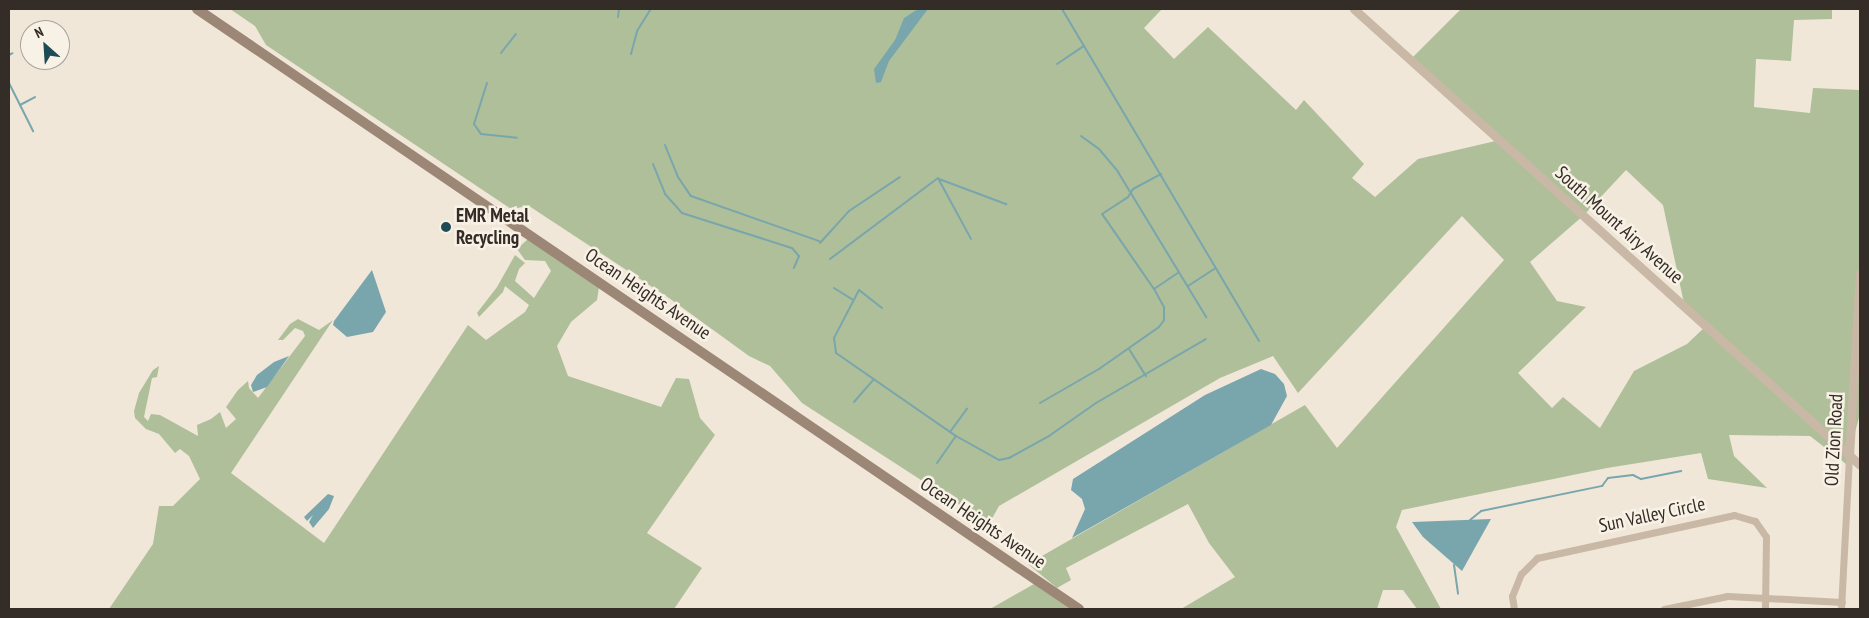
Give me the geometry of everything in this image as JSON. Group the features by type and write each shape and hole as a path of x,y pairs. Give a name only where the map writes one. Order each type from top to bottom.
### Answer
{"main road":[{"name":"Ocean Heights Avenue","path":"197,9 1079,609"}],"street":[{"name":"South Mount Airy Avenue","path":"1354,9 1860,465"},
{"name":"Old Zion Road","path":"1841,606 1860,273"},
{"name":"Sun Valley Circle","path":"1514,609 1512,596 1518,580 1526,567 1537,558 1734,515 1755,521 1766,537 1765,609"},
{"path":"1666,609 1728,596 1765,597 1841,606"}],"green space":[{"path":"230,9 1162,9 1144,28 1174,59 1208,27 1296,110 1304,100 1364,164 1352,178 1375,197 1418,159 1500,140 1410,60 1461,9 1832,9 1832,19 1794,20 1791,61 1756,59 1754,107 1810,113 1813,88 1860,90 1860,414 1846,464 1810,436 1729,435 1734,456 1767,488 1708,479 1701,453 1607,468 1402,510 1396,527 1441,609 1417,609 1403,590 1383,590 1377,609 1181,609 1235,577 1209,543 1188,504 1066,568 1071,580 1057,588 1028,564 1305,405 1337,448 1504,260 1462,216 1298,393 1273,356 1220,378 999,506 989,524 802,403 770,366 749,356 669,298 529,206 511,209 266,45 255,26","holes":["1626,170 1663,205 1685,308 1707,325 1687,344 1634,371 1600,428 1563,397 1552,408 1518,373 1586,307 1557,301 1530,262 1584,215"]},
{"path":"528,239 599,287 597,300 571,322 557,346 568,376 661,407 676,378 689,379 700,418 715,435 647,533 702,568 674,609 109,609 153,544 159,506 173,506 200,479 189,456 180,449 175,453 159,434 146,429 135,418 134,411 139,393 153,370 159,366 157,377 152,378 144,417 148,421 151,414 160,415 198,436 197,425 211,419 220,412 226,428 236,419 226,407 238,390 248,381 249,388 258,398 305,336 303,331 295,328 283,340 278,340 290,324 298,319 319,330 333,320 231,473 324,543 468,325 486,340 525,312 529,305 505,286 503,292 479,317 477,313 497,287 515,255 525,263 519,269 515,281 534,298 551,271 545,261 525,260 517,249"},
{"path":"1034,584 1070,609 990,609"}],"water":[{"path":"918,9 928,9 889,61 881,82 876,83 874,69 895,40 904,18"},
{"path":"372,270 386,312 373,332 347,337 333,325 334,321"},
{"path":"289,356 267,387 253,392 251,385 257,375 274,362"},
{"path":"1261,369 1275,374 1284,384 1287,396 1271,425 1072,538 1085,509 1082,499 1071,490 1073,479 1205,395"},
{"path":"328,494 334,496 329,509 313,528 309,522 313,515 307,521 304,517"},
{"path":"1491,519 1462,571 1423,537 1412,522"}],"waterway":[{"path":"618,17 619,9"},
{"path":"631,54 637,31 651,9"},
{"path":"1062,9 1259,341"},
{"path":"501,53 516,34"},
{"path":"1057,64 1084,46"},
{"path":"9,55 13,53"},
{"path":"9,83 33,131"},
{"path":"487,83 474,124 481,134 517,138"},
{"path":"20,105 35,97"},
{"path":"1081,136 1099,149 1118,172 1206,317"},
{"path":"665,145 678,177 691,196 819,241"},
{"path":"653,164 665,194 682,213 792,248 799,256 794,268"},
{"path":"1040,403 1099,369 1159,327 1164,320 1164,307 1154,289 1102,214 1128,197 1133,189 1161,174"},
{"path":"820,243 849,211 900,177"},
{"path":"830,259 938,178"},
{"path":"939,179 1006,204"},
{"path":"939,180 971,239"},
{"path":"1188,286 1216,268"},
{"path":"1154,289 1179,272"},
{"path":"834,288 853,300"},
{"path":"882,308 859,290 834,338 836,353 956,436 999,460 1009,458 1049,436 1096,403 1206,339"},
{"path":"1129,349 1146,376"},
{"path":"854,402 873,380"},
{"path":"950,432 967,409"},
{"path":"937,463 956,436"},
{"path":"1470,520 1481,511 1602,486 1608,478 1633,475 1641,479 1681,471"},
{"path":"1454,565 1458,594"}],"place":[{"name":"EMR Metal Recycling","path":"446,227"}]}
